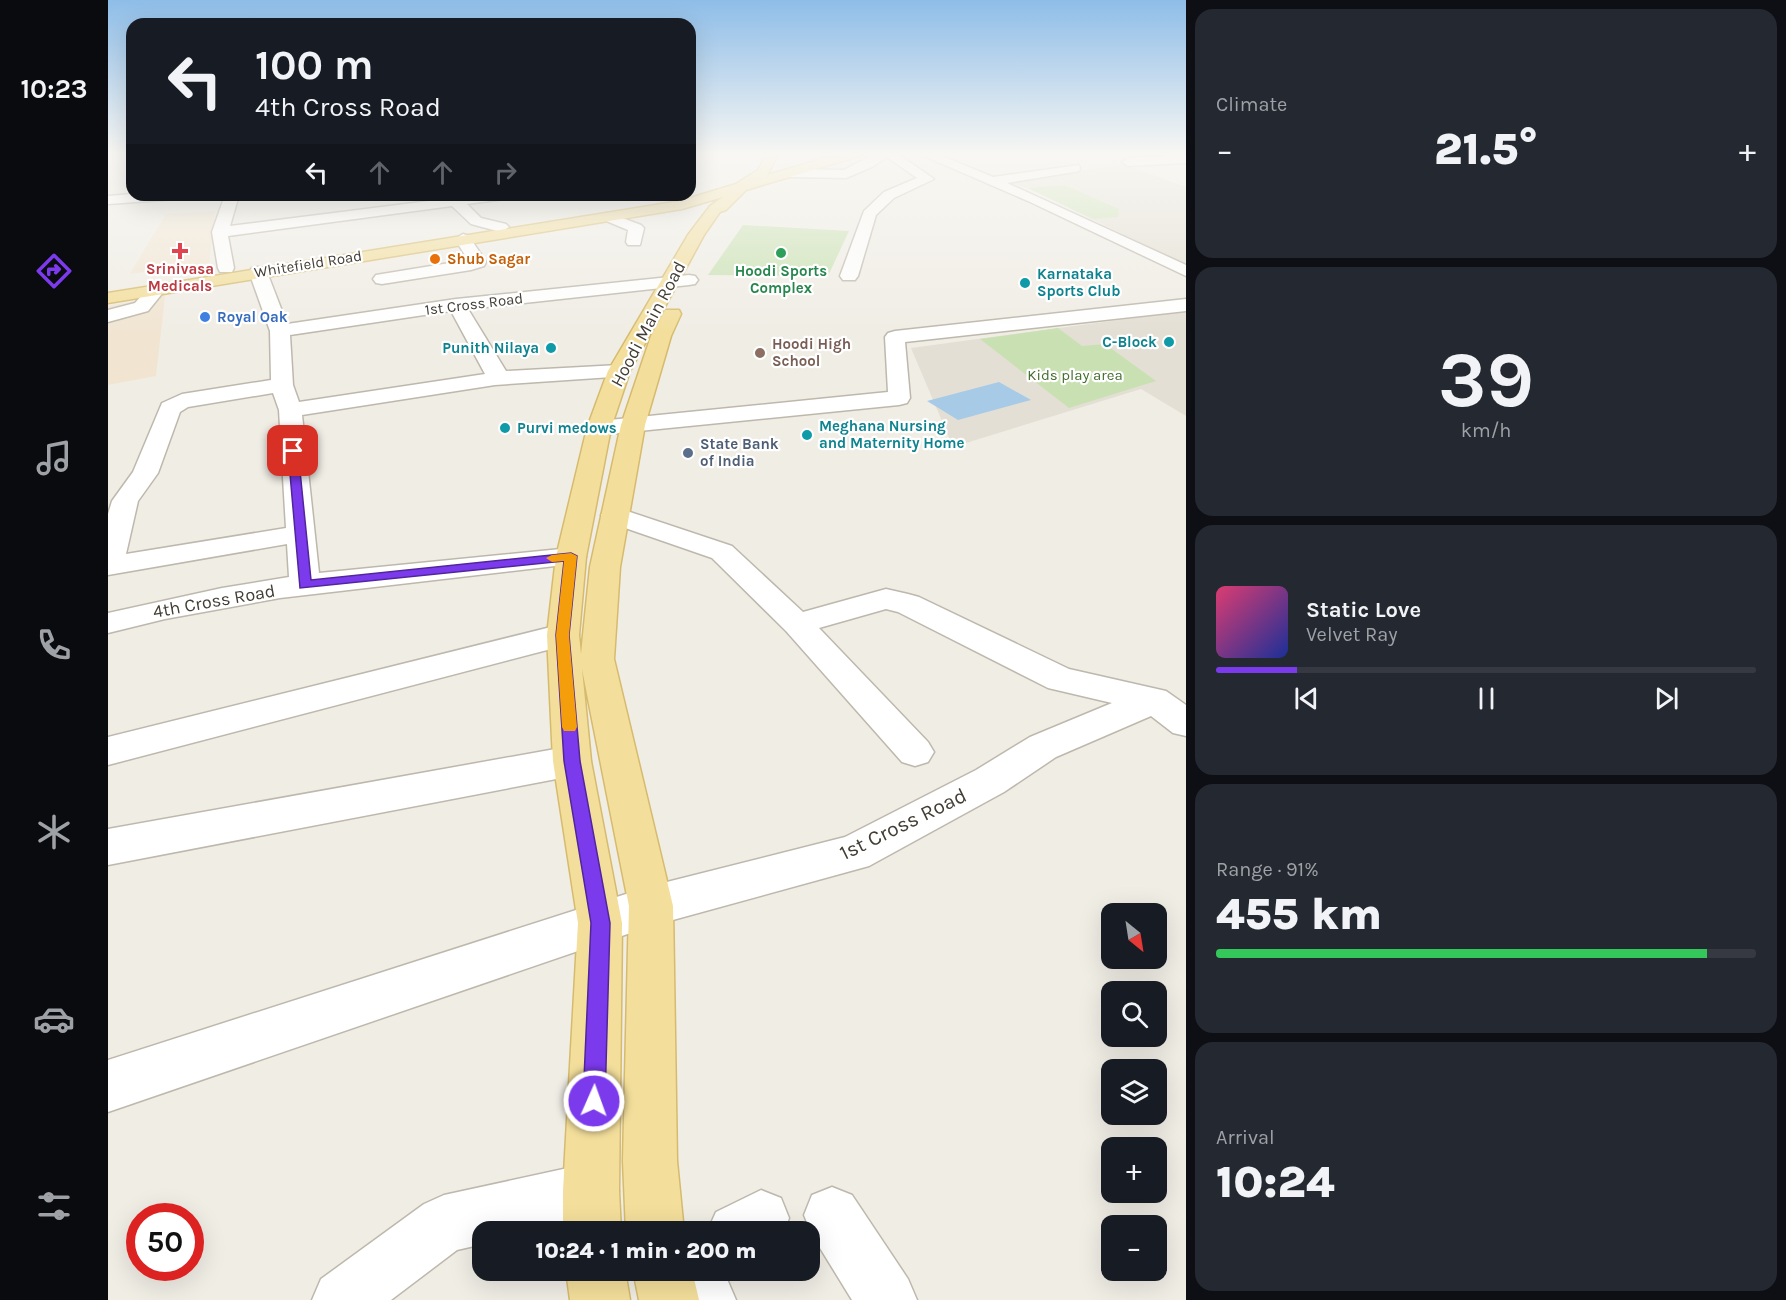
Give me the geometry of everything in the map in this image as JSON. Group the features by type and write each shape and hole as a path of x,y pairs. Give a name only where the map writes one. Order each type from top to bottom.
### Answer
{"main road":[{"name":"Whitefield Road","path":"108,289 226,268 598,213"},
{"name":"Whitefield Road","path":"108,298 258,272 638,213"},
{"path":"654,1221 650,1161 651,906 597,659 605,567 615,515 616,426 661,336 679,281 723,213"},
{"name":"Hoodi Main Road","path":"591,1211 600,923 572,761 563,635 571,556 616,426 619,371 679,281"},
{"path":"597,1281 600,1300"}],"street":[{"path":"226,213 219,232 226,268"},
{"path":"333,213 335,217"},
{"path":"219,232 355,213"},
{"path":"467,213 476,221 501,227"},
{"path":"849,276 870,213"},
{"path":"1067,213 1186,271"},
{"path":"609,217 636,228 634,242"},
{"path":"382,279 471,266 478,262 463,239"},
{"path":"258,272 279,331 282,385 290,410 305,585"},
{"name":"1st Cross Road","path":"279,331 456,305 679,281"},
{"path":"108,316 141,308 149,302 156,290"},
{"path":"616,426 899,398 895,338 1186,304"},
{"path":"456,305 499,379"},
{"path":"290,410 499,379 580,371 619,371"},
{"path":"282,385 182,401 170,408 145,473 125,501 108,566 300,534"},
{"path":"615,515 722,552 797,624 915,752"},
{"name":"4th Cross Road","path":"108,623 158,610 305,585 571,556"},
{"path":"797,624 886,599 908,604 1060,679 1154,699 1186,723"},
{"path":"108,751 563,635"},
{"name":"1st Cross Road","path":"108,1086 651,906 854,853 990,781 1043,747 1154,699"},
{"path":"108,847 572,761"},
{"path":"342,1300 444,1224 591,1211"},
{"path":"832,1215 887,1300"},
{"path":"573,1300 581,1281"}],"shaded area":[{"path":"215,213 209,263 130,274 166,214"},
{"path":"1079,213 1186,213 1186,265"},
{"path":"165,296 156,376 108,385 108,306"},
{"path":"1186,311 1186,416 1141,389 953,447 911,348"}],"green space":[{"path":"1080,213 1119,213 1118,217 1093,219"},
{"name":"Hoodi Sports Complex","path":"743,225 849,231 828,276 708,275"},
{"name":"Kids play area","path":"1058,328 1082,346 1105,344 1156,381 1069,408 980,339"}],"water":[{"path":"999,382 1031,400 958,420 927,401"}],"slow traffic":[{"path":"552,558 571,556 563,635 570,727"}],"place":[{"name":"Srinivasa Medicals","path":"180,251"},
{"name":"Hoodi Sports Complex","path":"781,253"},
{"name":"Shub Sagar","path":"435,259"},
{"name":"Karnataka Sports Club","path":"1025,283"},
{"name":"Royal Oak","path":"205,317"},
{"name":"C-Block","path":"1169,342"},
{"name":"Punith Nilaya","path":"551,348"},
{"name":"Hoodi High School","path":"760,353"},
{"name":"Purvi medows","path":"505,428"},
{"name":"Meghana Nursing and Maternity Home","path":"807,435"},
{"name":"State Bank of India","path":"688,453"}],"route":[{"path":"293,451 305,585 571,556 563,635 572,761 600,923 594,1101"}]}
